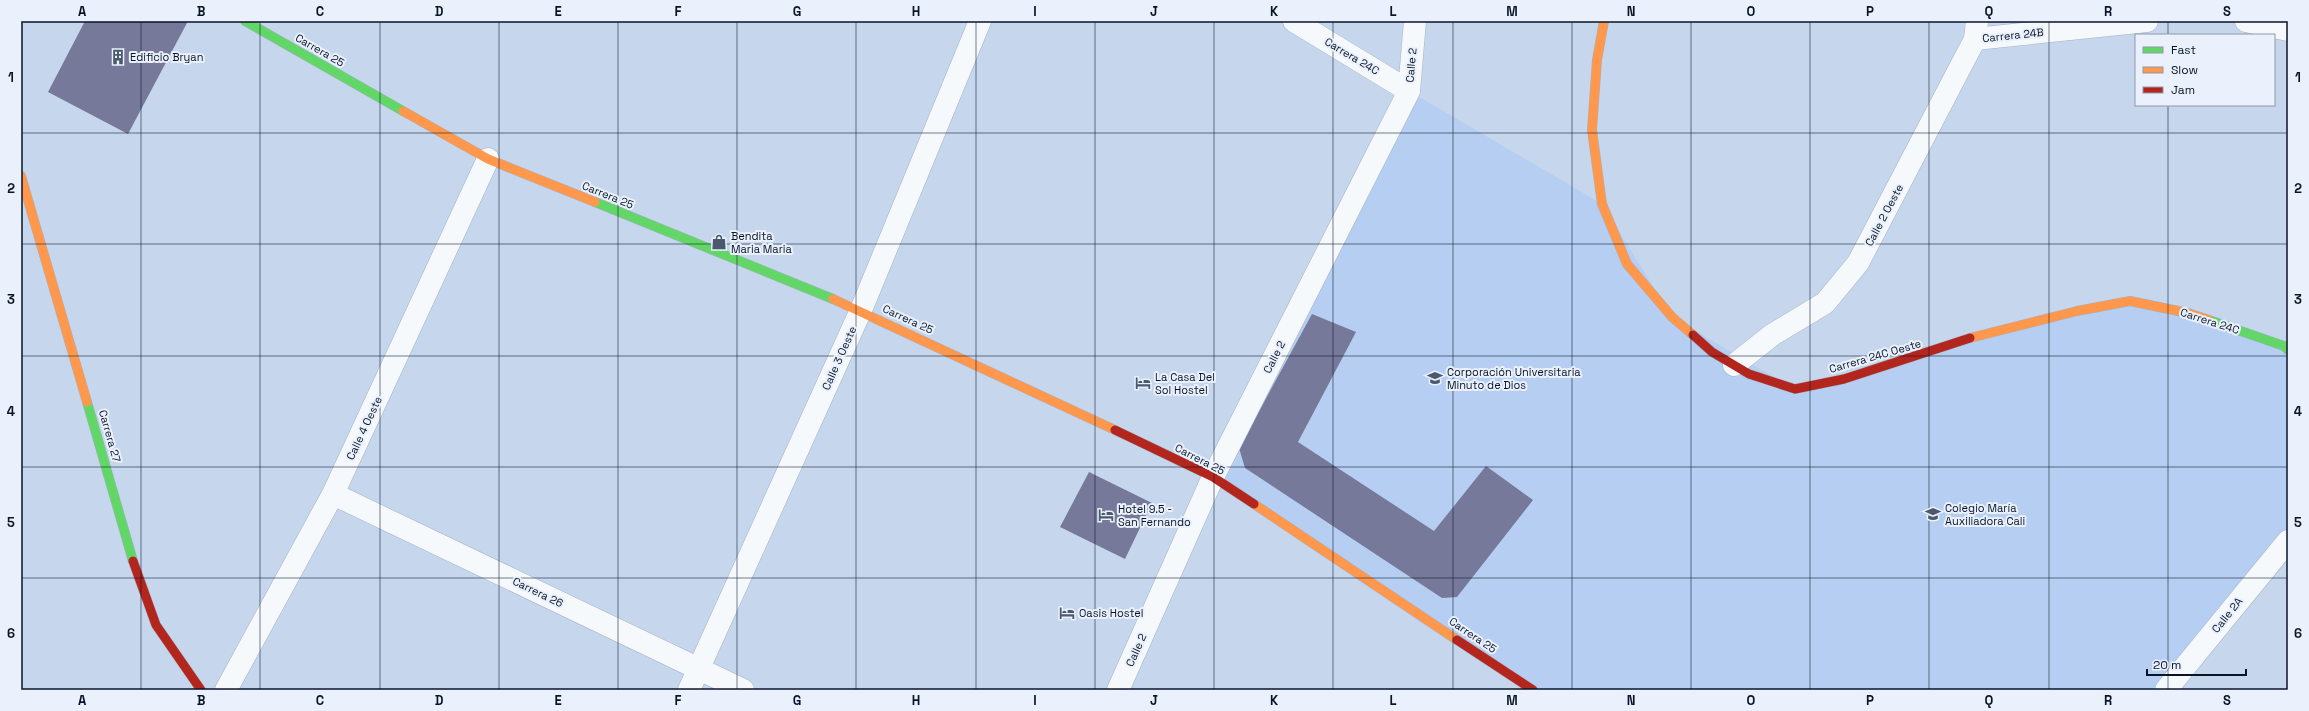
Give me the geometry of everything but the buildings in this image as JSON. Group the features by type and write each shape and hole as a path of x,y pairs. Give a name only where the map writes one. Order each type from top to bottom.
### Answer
{"street":[{"name":"Carrera 25","path":"245,21 488,159 861,310 1213,477 1533,690"},
{"name":"Calle 3 Oeste","path":"689,690 861,310 980,21"},
{"name":"Carrera 24C","path":"1294,21 1409,91"},
{"name":"Calle 2","path":"1118,690 1213,477 1409,91 1415,21"},
{"name":"Carrera 24C Oeste","path":"1604,21 1597,60 1592,130 1602,204 1628,264 1672,317 1712,352 1749,374 1795,389 1844,379 1987,332 2076,311 2130,301"},
{"name":"Carrera 24B","path":"1976,30 2147,21"},
{"path":"2246,21 2288,30"},
{"name":"Calle 2 Oeste","path":"1734,365 1772,335 1825,303 1858,263 1976,30"},
{"name":"Calle 4 Oeste","path":"226,690 333,494 488,159"},
{"name":"Carrera 27","path":"21,176 135,567 156,625 201,690"},
{"name":"Carrera 24C","path":"2130,301 2188,313 2284,346 2288,350"},
{"name":"Carrera 26","path":"333,494 743,690"},
{"name":"Calle 2A","path":"2166,690 2288,540"}],"shaded area":[{"name":"Colegio María Auxiliadora Cali","path":"1409,91 1602,204 1672,317 1794,389 2130,301 2288,350 2288,541 2166,690 1533,690 1213,477"}],"traffic: fast":[{"path":"245,21 403,111"},
{"path":"595,202 833,299"},
{"path":"2209,320 2284,346 2288,350"},
{"path":"87,402 133,561"}],"traffic: slow":[{"path":"1604,21 1597,60 1592,130 1602,204 1627,264 1672,317 1693,335"},
{"path":"403,111 488,159 595,202"},
{"path":"21,176 87,402"},
{"path":"833,299 1115,430"},
{"path":"1970,338 2077,311 2130,301 2188,313 2209,320"},
{"path":"1254,504 1457,640"}],"traffic: jam":[{"path":"1693,335 1712,352 1749,374 1795,389 1844,379 1970,338"},
{"path":"1115,430 1213,477 1254,504"},
{"path":"133,561 156,625 201,690"},
{"path":"1457,640 1533,690"}],"place":[{"name":"Edificio Bryan","path":"118,57"},
{"name":"Bendita Maria Maria","path":"719,242"},
{"name":"Corporación Universitaria Minuto de Dios","path":"1435,378"},
{"name":"La Casa Del Sol Hostel","path":"1143,383"},
{"name":"Colegio María Auxiliadora Cali","path":"1933,514"},
{"name":"Hotel 9.5 - San Fernando","path":"1106,515"},
{"name":"Oasis Hostel","path":"1067,613"}]}
